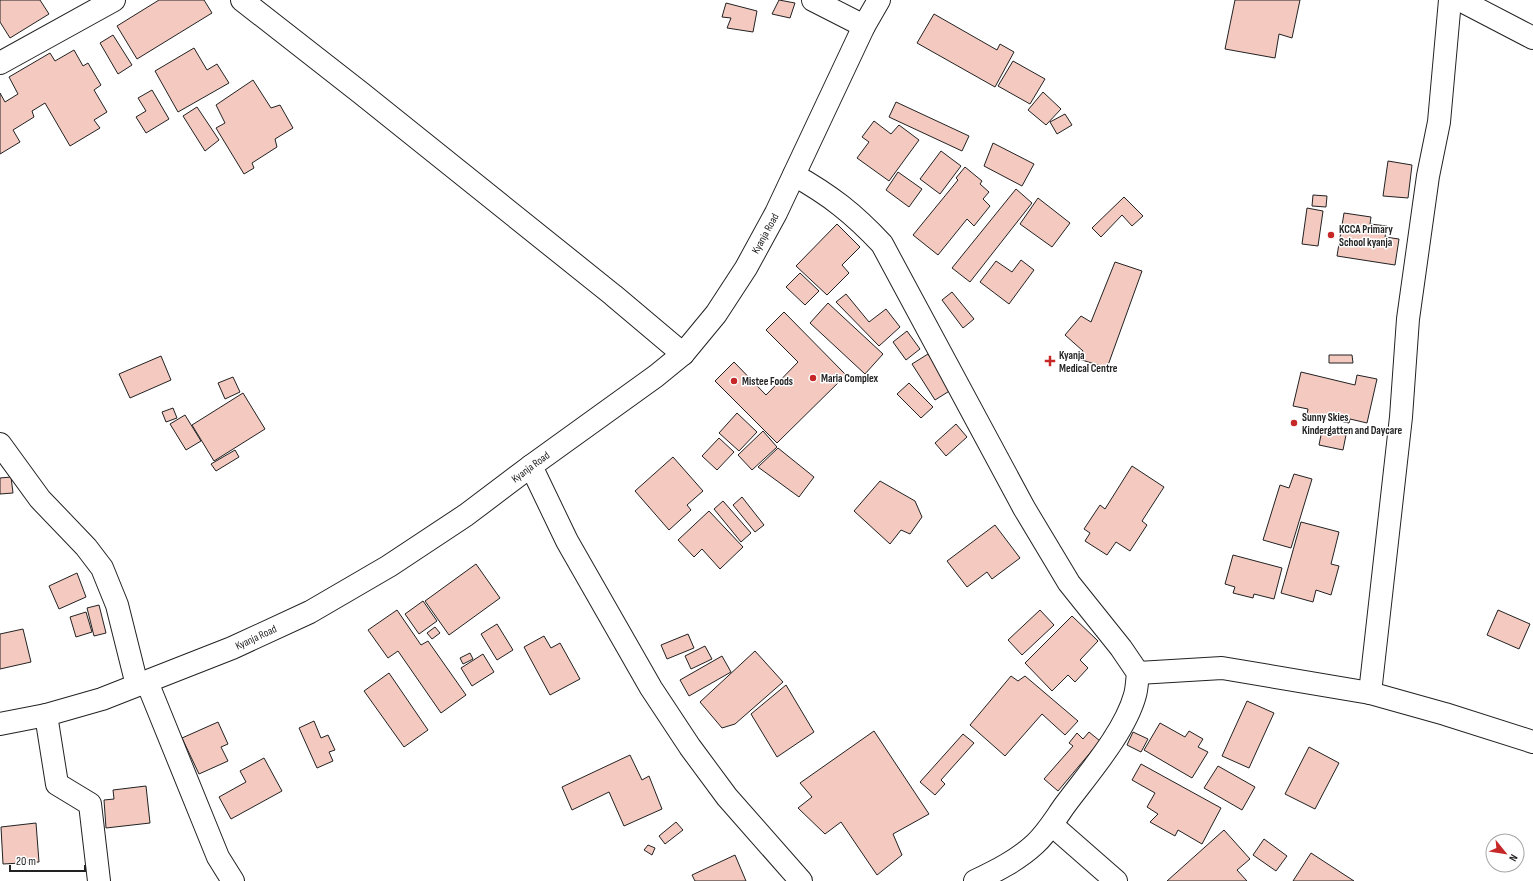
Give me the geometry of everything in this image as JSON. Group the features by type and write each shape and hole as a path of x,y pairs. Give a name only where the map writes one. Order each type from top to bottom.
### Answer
{"street":[{"path":"0,63 114,0"},
{"path":"242,0 361,93 613,295 683,354"},
{"path":"813,0 864,26"},
{"name":"Kyanja Road","path":"0,724 46,715 102,700 232,648 310,612 389,566 466,515 656,376 683,354 716,314 746,268 776,213 864,26 879,0"},
{"path":"1370,693 1401,417 1408,319 1428,176 1439,122 1450,0"},
{"path":"1460,0 1533,38"},
{"path":"794,175 827,194 859,219 882,244 1024,508 1069,583 1121,648 1138,673 1135,695 1127,715 1109,745 1052,825 1036,844 1024,854 991,874 975,881"},
{"path":"0,444 40,499 86,547 102,568 117,606 142,684 218,856 233,881"},
{"path":"531,466 567,540 660,701 690,747 727,797 801,881"},
{"path":"1138,673 1222,668 1370,693 1445,714 1533,742"},
{"path":"46,715 57,784 90,804 99,881"},
{"path":"1052,825 1116,881"}],"building":[{"path":"0,0 40,0 49,14 10,38 0,22"},
{"path":"159,0 204,0 212,13 137,59 117,26"},
{"path":"779,0 795,3 790,18 772,14"},
{"path":"1235,0 1300,0 1292,38 1279,34 1275,58 1225,49"},
{"path":"726,3 757,11 753,32 727,28 731,18 722,17"},
{"path":"934,14 997,50 1000,44 1014,52 995,87 917,43"},
{"path":"113,35 132,65 118,74 100,43"},
{"path":"194,48 207,70 217,64 229,83 178,112 155,71"},
{"path":"74,50 83,66 88,63 101,85 94,90 107,112 94,120 100,128 70,146 45,103 32,111 34,117 13,130 20,142 0,154 0,93 5,102 18,94 9,77 50,53 55,61"},
{"path":"1013,61 1045,79 1030,104 998,86"},
{"path":"253,80 271,108 280,105 293,128 275,139 277,147 252,163 254,168 244,174 216,128 225,123 216,105"},
{"path":"152,90 169,119 146,133 136,117 146,111 138,98"},
{"path":"1043,92 1061,109 1046,125 1028,110"},
{"path":"896,102 969,136 962,151 889,117"},
{"path":"197,107 219,140 205,151 183,116"},
{"path":"1065,114 1072,125 1057,134 1050,122"},
{"path":"874,121 891,134 899,125 919,140 889,181 857,158 869,142 862,137"},
{"path":"993,143 1034,164 1022,186 984,166"},
{"path":"941,151 961,166 940,194 920,179"},
{"path":"1388,161 1412,165 1408,198 1383,196"},
{"path":"965,167 982,181 980,184 989,192 983,199 990,206 974,226 967,219 938,255 913,235 958,180 956,178"},
{"path":"898,172 922,189 909,207 886,190"},
{"path":"1016,189 1032,203 970,282 952,268"},
{"path":"1313,195 1327,196 1326,207 1312,206"},
{"path":"1124,197 1143,216 1132,226 1122,215 1101,237 1092,228"},
{"path":"1038,198 1070,223 1052,247 1020,224"},
{"path":"1307,208 1323,211 1318,246 1302,244"},
{"path":"1344,213 1371,217 1370,224 1387,226 1385,237 1399,239 1395,265 1337,256"},
{"path":"837,224 860,247 842,265 849,273 827,295 796,266"},
{"path":"1021,260 1034,270 1009,304 980,282 996,261 1012,272"},
{"path":"1115,262 1142,271 1107,368 1079,359 1083,351 1065,335 1081,316 1091,322"},
{"path":"800,273 819,291 805,305 786,287"},
{"path":"952,292 974,319 963,328 942,300"},
{"path":"846,294 869,322 886,309 900,327 879,346 836,302"},
{"path":"828,303 883,354 865,374 810,323"},
{"name":"Maria Complex","path":"784,312 846,375 777,443 715,381 734,362 766,395 798,362 766,330"},
{"path":"907,331 920,349 906,360 893,342"},
{"path":"928,354 951,390 935,400 912,364"},
{"path":"1329,355 1352,355 1353,363 1329,363"},
{"path":"161,356 171,380 130,398 119,374"},
{"path":"1301,372 1355,385 1357,375 1377,379 1367,423 1350,419 1349,423 1307,414 1308,409 1293,406"},
{"path":"233,377 240,392 225,399 218,383"},
{"path":"909,383 933,407 921,418 897,394"},
{"path":"243,393 265,429 214,461 192,425"},
{"path":"173,408 177,418 166,422 162,412"},
{"path":"737,413 757,432 739,451 719,433"},
{"path":"185,415 201,441 186,450 170,424"},
{"path":"956,424 967,437 946,456 935,443"},
{"path":"1322,430 1346,435 1343,450 1319,445"},
{"path":"763,431 777,447 752,470 738,455"},
{"path":"719,438 734,452 717,470 702,456"},
{"path":"778,448 814,477 799,497 758,467"},
{"path":"235,450 239,457 216,471 211,464"},
{"path":"673,457 703,491 687,505 691,510 669,530 635,491"},
{"path":"1132,466 1164,487 1142,521 1147,525 1130,551 1116,542 1107,555 1085,541 1090,533 1084,529 1100,505 1105,509"},
{"path":"1294,474 1312,479 1291,548 1263,540 1280,485 1289,488"},
{"path":"11,477 13,493 0,494 0,478"},
{"path":"880,481 915,501 922,517 910,534 901,530 890,544 854,511"},
{"path":"742,497 764,525 755,532 733,505"},
{"path":"723,501 751,533 741,542 714,509"},
{"path":"709,511 743,547 720,569 702,549 694,557 678,540"},
{"path":"1301,522 1339,532 1331,564 1339,566 1331,595 1316,590 1313,602 1281,593"},
{"path":"995,525 1020,558 992,579 987,572 967,587 947,561"},
{"path":"1233,555 1282,568 1274,599 1254,594 1253,598 1233,593 1235,587 1225,584"},
{"path":"476,564 500,598 449,635 425,601"},
{"path":"77,573 86,597 59,609 49,586"},
{"path":"423,601 437,621 419,634 405,614"},
{"path":"99,605 106,633 94,636 87,608"},
{"path":"397,610 421,645 428,641 466,695 441,713 398,651 388,658 368,630"},
{"path":"1040,610 1054,625 1022,655 1008,640"},
{"path":"1498,610 1530,624 1519,649 1487,635"},
{"path":"86,612 92,632 76,637 70,617"},
{"path":"1072,616 1098,641 1080,660 1088,668 1075,682 1068,675 1052,691 1025,663"},
{"path":"497,624 513,650 497,660 481,634"},
{"path":"435,627 440,633 432,639 427,633"},
{"path":"23,629 31,662 0,669 0,634"},
{"path":"688,634 694,648 667,659 661,645"},
{"path":"544,636 551,648 560,643 580,679 550,695 524,647"},
{"path":"705,646 712,659 691,669 685,656"},
{"path":"755,651 783,682 735,724 722,728 700,702"},
{"path":"470,653 473,659 463,664 460,658"},
{"path":"483,654 494,672 472,686 461,668"},
{"path":"722,656 731,672 689,696 680,680"},
{"path":"389,673 428,730 404,747 364,691"},
{"path":"1011,676 1018,681 1025,676 1078,721 1065,735 1042,714 1005,756 970,725"},
{"path":"786,685 814,732 777,757 751,714"},
{"path":"1247,701 1274,713 1249,768 1222,756"},
{"path":"314,721 321,738 328,735 335,750 329,752 333,761 317,768 299,728"},
{"path":"218,722 228,744 221,747 228,761 199,774 182,738"},
{"path":"1160,723 1185,737 1189,731 1203,739 1198,747 1208,752 1192,778 1144,750"},
{"path":"874,731 929,814 893,834 902,855 877,875 841,822 825,834 798,808 812,797 800,783"},
{"path":"1089,732 1100,741 1058,791 1044,779 1073,746 1069,743 1077,733 1083,739"},
{"path":"1133,732 1148,739 1141,752 1127,745"},
{"path":"963,734 974,743 941,780 945,784 935,795 920,782"},
{"path":"1309,747 1339,763 1315,809 1285,794"},
{"path":"630,755 642,780 649,776 662,809 624,826 609,792 572,810 562,787"},
{"path":"264,758 282,791 231,819 219,797 246,782 240,771"},
{"path":"1141,764 1221,808 1202,844 1178,830 1175,836 1150,822 1158,814 1147,807 1155,793 1132,780"},
{"path":"1218,766 1255,787 1242,810 1204,788"},
{"path":"146,786 150,823 106,828 104,800 114,799 113,790"},
{"path":"676,822 683,830 665,844 659,836"},
{"path":"36,823 39,862 3,864 1,827"},
{"path":"1224,830 1250,859 1237,870 1247,881 1167,881"},
{"path":"1264,839 1287,856 1276,871 1253,855"},
{"path":"648,845 655,848 652,855 644,850"},
{"path":"1311,853 1354,881 1293,881"},
{"path":"735,855 746,881 695,881 692,875"}],"place":[{"name":"KCCA Primary School kyanja","path":"1331,235"},
{"name":"Kyanja Medical Centre","path":"1050,361"},
{"name":"Maria Complex","path":"813,378"},
{"name":"Mistee Foods","path":"734,381"},
{"name":"Sunny Skies Kindergatten and Daycare","path":"1294,423"}]}
